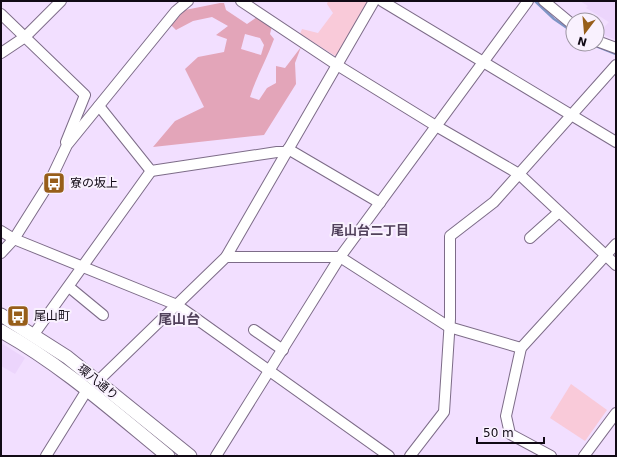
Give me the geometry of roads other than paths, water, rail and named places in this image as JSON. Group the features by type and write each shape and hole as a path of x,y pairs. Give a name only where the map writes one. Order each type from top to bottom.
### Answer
{"main road":[{"name":"環八通り","path":"1,315 34,334 67,357 190,456"},
{"name":"環八通り","path":"1,331 44,357 168,456"}],"street":[{"path":"1,54 26,37 61,1"},
{"path":"64,150 176,11 188,1"},
{"path":"241,1 337,65 436,126 519,174 616,265"},
{"path":"98,381 226,257 374,1"},
{"path":"382,1 616,142"},
{"path":"216,456 340,257 527,1"},
{"path":"544,1 565,18"},
{"path":"1,14 85,95 64,150 48,185 14,239 1,253"},
{"path":"605,45 616,48"},
{"path":"410,456 444,412 449,327 450,236 494,202 616,65"},
{"path":"99,106 151,171"},
{"path":"34,334 83,268 151,171 288,151 380,203"},
{"path":"530,238 559,212"},
{"path":"1,231 14,239 177,305 389,456"},
{"path":"551,456 510,434 506,416 521,348 616,244"},
{"path":"226,257 340,257 449,327 521,348"},
{"path":"69,287 103,315"},
{"path":"254,330 282,350"},
{"path":"46,456 87,390"},
{"path":"584,456 616,413"}],"waterway":[{"path":"535,1 554,19 565,27"},
{"path":"605,50 616,54"}],"place":[{"name":"寮の坂上","path":"54,183"},
{"name":"尾山町","path":"18,316"}],"district":[{"name":"尾山台二丁目","path":"370,230"},
{"name":"尾山台","path":"179,319"}]}
